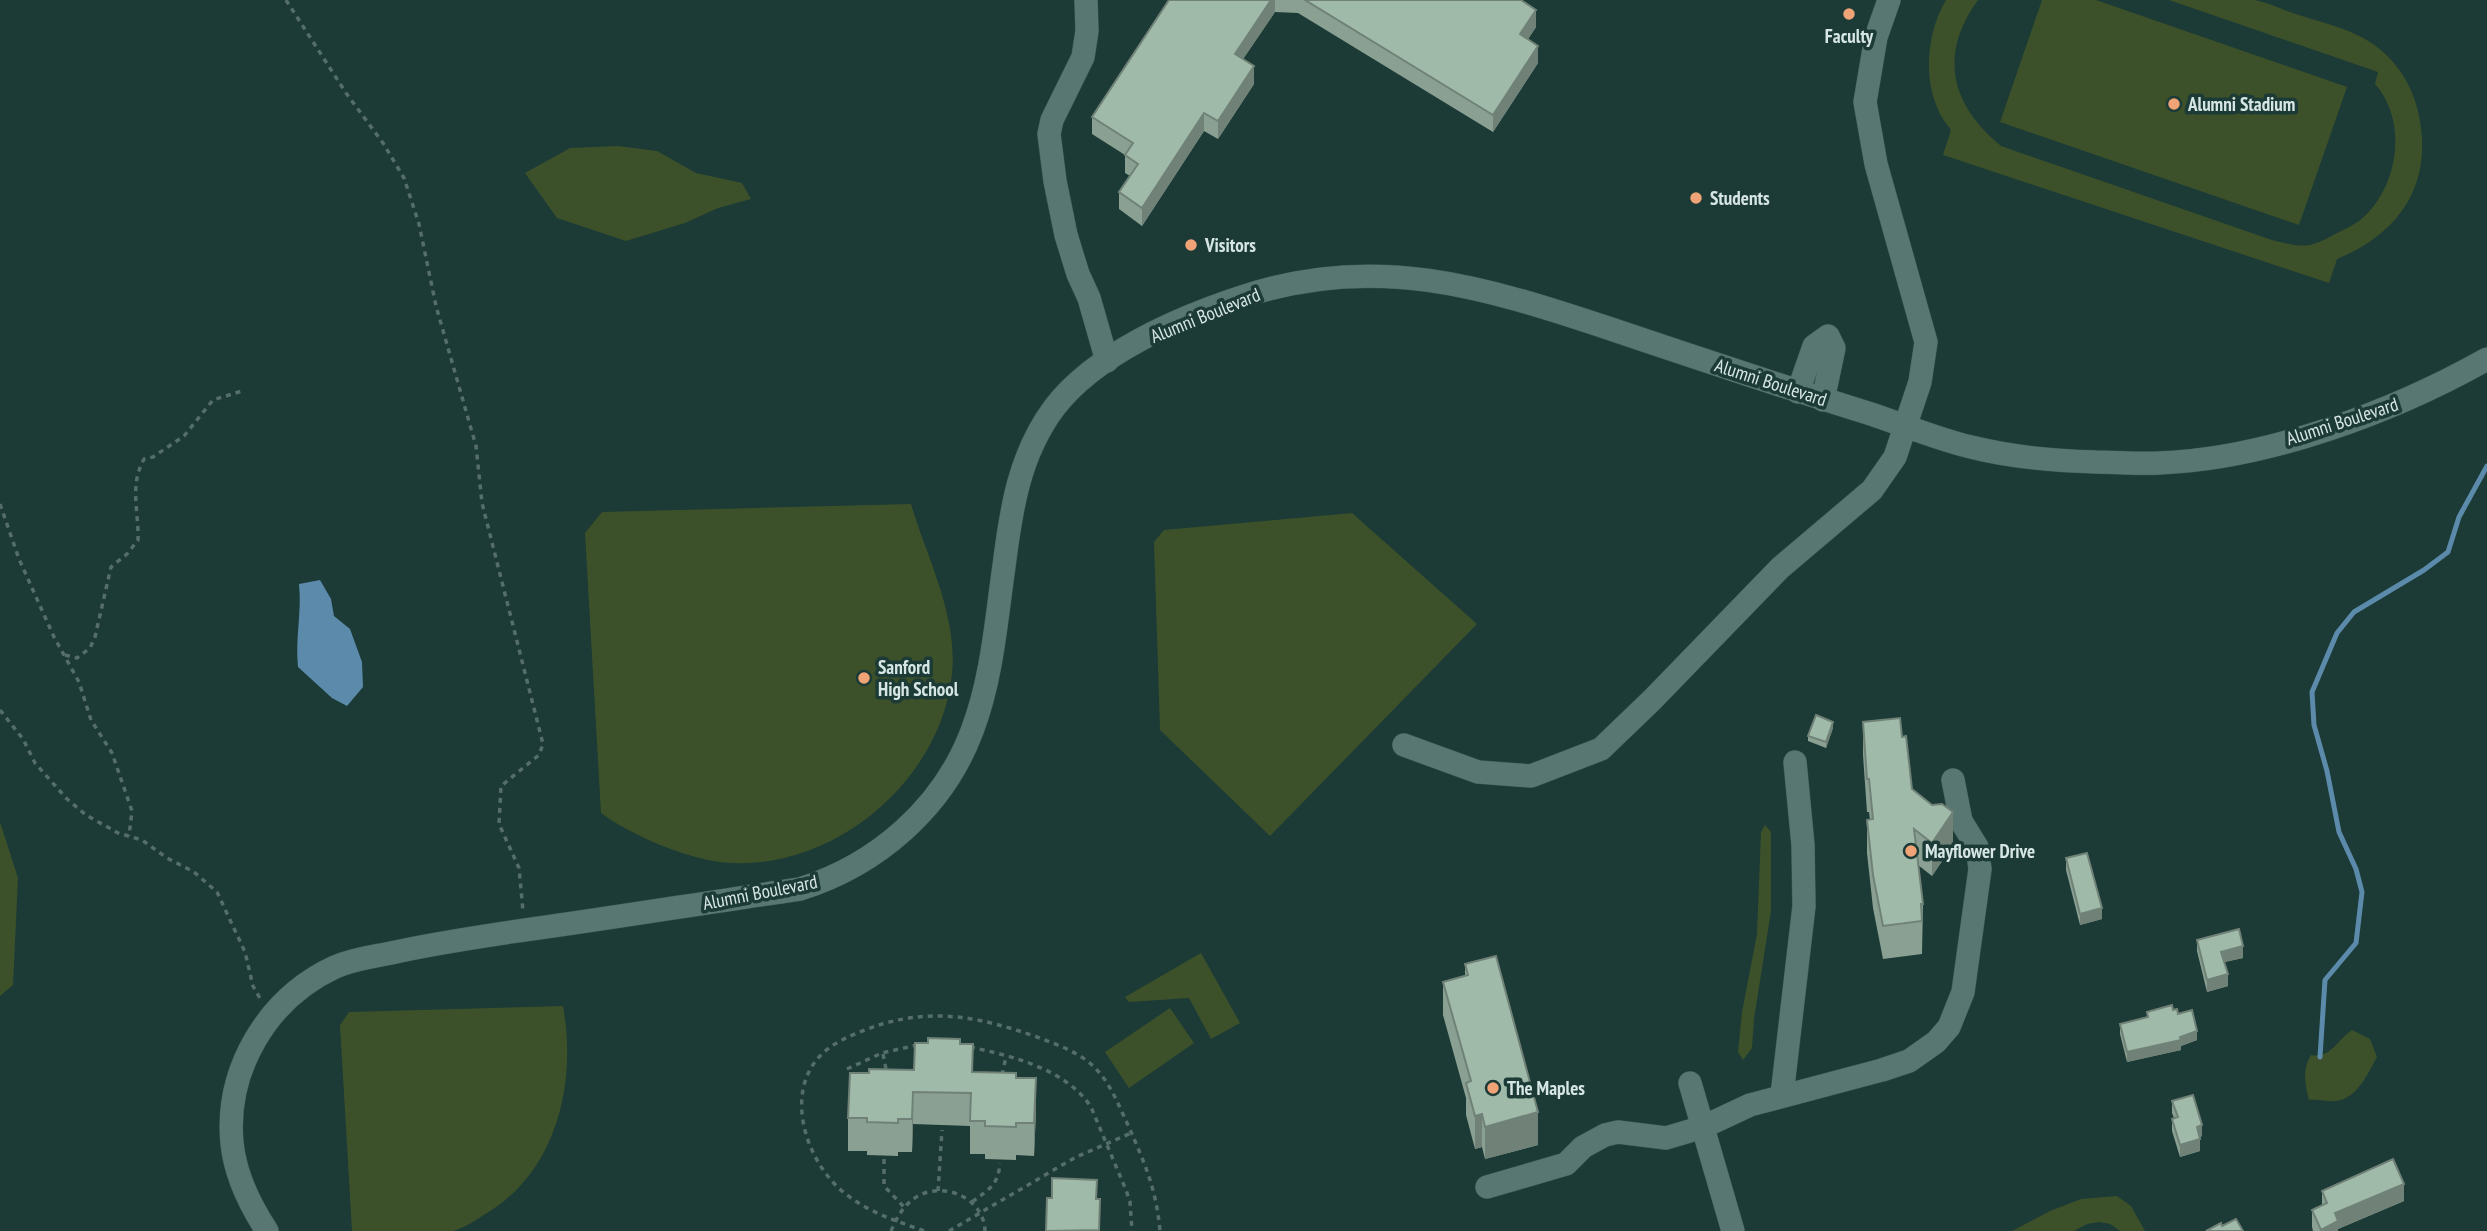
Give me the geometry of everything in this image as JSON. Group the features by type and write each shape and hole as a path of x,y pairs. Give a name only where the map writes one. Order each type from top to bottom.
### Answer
{"street":[{"path":"1086,0 1087,31 1083,57 1052,120 1049,134 1066,235 1078,274 1090,298 1107,361"},
{"path":"1404,745 1478,772 1531,776 1601,748 1652,700 1780,568 1872,490 1895,457 1908,426 1920,382 1926,342 1876,164 1866,102 1876,37 1889,0"},
{"name":"Alumni Boulevard","path":"267,1231 245,1189 232,1145 231,1123 237,1078 245,1056 270,1017 310,980 354,959 427,945 800,889 824,881 856,865 907,827 943,787 958,763 972,730 988,675 1008,532 1020,475 1043,424 1068,392 1107,361 1173,324 1242,297 1285,285 1372,276 1447,282 1521,300 1970,447 2067,461 2159,464 2246,450 2306,436 2356,420 2404,401 2487,359"},
{"path":"1798,392 1814,346 1828,337 1834,348 1823,400"},
{"path":"1782,1095 1804,906 1803,845 1795,762"},
{"path":"1487,1187 1566,1164 1584,1147 1605,1135 1618,1132 1666,1138 1703,1127 1750,1105 1909,1061 1936,1042 1949,1027 1963,992 1980,869 1977,847 1961,821 1954,780"},
{"path":"1690,1083 1733,1231"},
{"path":"1560,1186 1566,1164"}],"path":[{"path":"286,0 404,178 419,224 436,306 455,378 476,446 482,503 542,744 540,755 501,786 499,824 519,868 523,931"},
{"path":"65,655 77,658 90,648 111,567 127,554 138,540 134,489 137,472 144,460 184,436 213,400 242,391"},
{"path":"0,504 19,559 54,637 79,682 90,720 112,753 132,811 129,836"},
{"path":"0,710 23,739 35,763 67,799 104,827 142,840 167,858 194,872 217,892 245,952 253,986 270,1017"},
{"path":"924,1231 895,1221 858,1203 835,1185 810,1146 801,1097 804,1084 817,1059 828,1048 870,1028 926,1015 982,1020 1047,1041 1088,1062 1098,1071 1118,1102 1152,1181 1160,1231"},
{"path":"847,1069 882,1054 924,1044"},
{"path":"965,1046 1006,1056 1068,1082 1091,1108 1107,1144 1130,1202 1132,1231"},
{"path":"882,1054 887,1070 887,1084"},
{"path":"1002,1082 1006,1056"},
{"path":"938,1191 942,1130"},
{"path":"949,1231 1076,1157 1131,1133"},
{"path":"884,1159 884,1186 904,1208"},
{"path":"972,1202 995,1184 1000,1163"},
{"path":"891,1231 904,1208 922,1195 938,1191 951,1192 972,1202 981,1212 985,1231"}],"green space":[{"path":"1946,0 1978,0 1965,20 1958,40 1956,78 1961,96 1971,114 2001,146 2272,240 2301,245 2320,242 2356,223 2372,208 2383,192 2390,174 2395,136 2386,100 2375,84 2378,72 2169,0 2254,0 2351,32 2388,56 2408,83 2419,116 2422,141 2416,184 2407,203 2394,220 2359,248 2337,259 2329,283 1943,155 1951,130 1937,107 1929,67 1935,25"},
{"name":"Alumni Stadium","path":"2042,0 2096,0 2347,87 2299,225 2000,122"},
{"path":"618,146 657,151 696,173 742,183 751,199 626,241 557,218 525,173 570,148"},
{"path":"911,504 946,609 953,652 952,674 943,715 925,753 900,788 868,817 832,840 792,856 750,863 708,860 681,853 638,835 601,813 585,533 602,512"},
{"path":"1352,513 1477,624 1270,836 1160,730 1154,542 1164,530"},
{"path":"0,822 18,878 13,985 0,996"},
{"path":"1765,825 1771,832 1771,911 1752,1048 1743,1060 1738,1052 1742,1012 1757,934 1761,832"},
{"path":"1201,953 1240,1023 1211,1039 1189,998 1129,1002 1125,997"},
{"path":"563,1006 567,1035 564,1094 546,1149 530,1174 511,1195 475,1221 453,1231 352,1231 340,1025 349,1012"},
{"path":"1170,1008 1194,1043 1129,1088 1105,1052"},
{"path":"2352,1030 2370,1039 2377,1057 2366,1077 2350,1096 2343,1099 2309,1100 2305,1072 2311,1055 2329,1051"},
{"path":"2117,1196 2131,1206 2145,1231 2120,1231 2110,1224 2099,1222 2087,1224 2074,1231 2012,1231 2050,1211 2081,1199"}],"water":[{"path":"320,580 331,599 334,616 350,629 362,662 363,687 347,706 332,698 298,667 299,584"}],"building":[{"path":"1169,0 1271,0 1235,54 1254,66 1218,121 1204,113 1142,208 1119,192 1138,164 1125,155 1133,143 1092,117"},
{"path":"1305,0 1521,0 1536,10 1520,34 1538,46 1493,115"},
{"path":"1816,715 1833,722 1826,742 1808,736"},
{"name":"Mayflower Drive","path":"1900,718 1902,737 1906,736 1912,789 1932,805 1942,804 1953,812 1932,843 1914,829 1923,904 1922,921 1883,926 1873,875 1867,820 1873,819 1863,722"},
{"path":"2087,853 2102,908 2080,914 2066,858"},
{"path":"2239,929 2243,946 2221,952 2228,974 2207,980 2197,940"},
{"name":"The Maples","path":"1496,956 1538,1112 1485,1127 1482,1114 1475,1116 1466,1083 1471,1081 1443,982 1468,975 1465,964"},
{"path":"2172,1005 2178,1014 2192,1010 2197,1031 2180,1037 2181,1040 2127,1052 2120,1024 2148,1017 2147,1012"},
{"path":"928,1038 960,1039 960,1044 973,1044 972,1072 1016,1073 1016,1078 1036,1078 1034,1123 1016,1123 1016,1127 985,1126 985,1121 970,1121 971,1093 913,1092 912,1119 898,1119 898,1123 848,1118 850,1073 869,1073 869,1069 914,1070 915,1043 928,1043"},
{"path":"2193,1095 2202,1125 2197,1127 2200,1139 2180,1145 2172,1119 2178,1117 2172,1101"},
{"path":"2393,1159 2404,1184 2335,1213 2338,1221 2321,1230 2312,1210 2327,1203 2322,1191"},
{"path":"1052,1178 1097,1180 1096,1199 1100,1199 1099,1230 1046,1231 1047,1198 1052,1198"},
{"path":"2236,1219 2243,1231 2206,1231 2221,1223 2222,1226"}],"waterway":[{"path":"2320,1057 2325,980 2356,943 2362,892 2356,869 2339,832 2327,771 2314,725 2312,692 2337,633 2354,612 2424,570 2448,552 2459,517 2487,466"}],"place":[{"name":"Faculty","path":"1849,14"},
{"name":"Alumni Stadium","path":"2174,104"},
{"name":"Students","path":"1696,198"},
{"name":"Visitors","path":"1191,245"},
{"name":"Sanford High School","path":"864,678"},
{"name":"Mayflower Drive","path":"1911,851"},
{"name":"The Maples","path":"1493,1088"}]}
